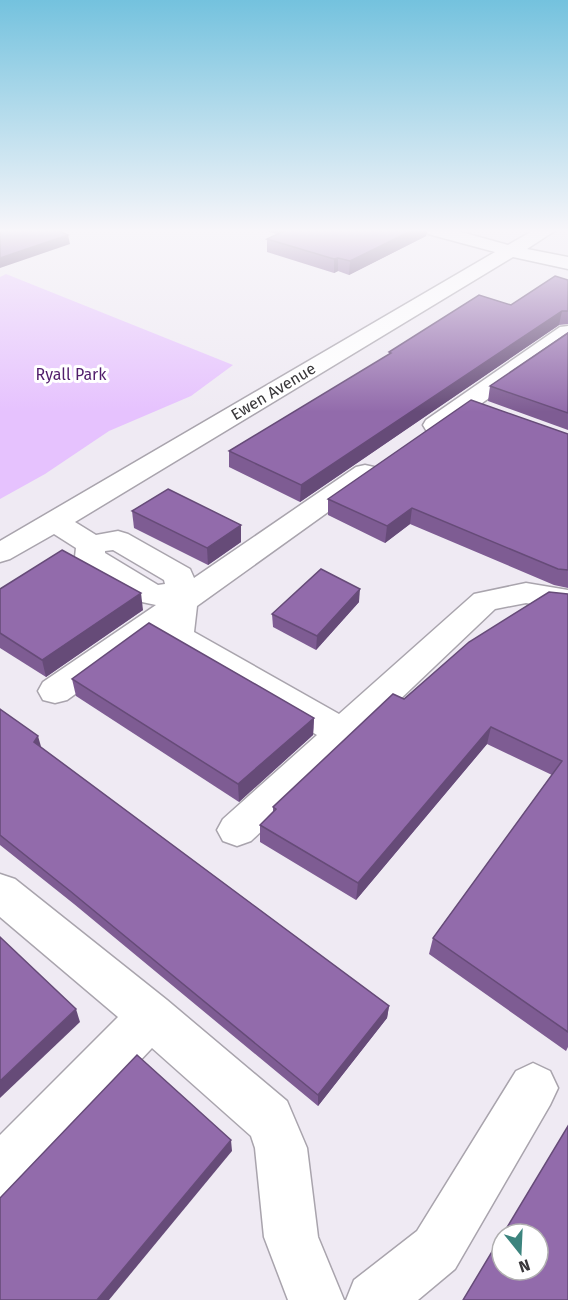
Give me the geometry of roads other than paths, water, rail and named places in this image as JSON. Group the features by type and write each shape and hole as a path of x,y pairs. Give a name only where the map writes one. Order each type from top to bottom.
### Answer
{"street":[{"name":"Ewen Avenue","path":"0,553 444,291"},
{"path":"545,326 568,332"},
{"path":"417,438 568,332"},
{"path":"466,404 496,415"},
{"path":"55,691 182,596 388,458"},
{"path":"56,522 91,545 90,557 153,595 182,596"},
{"path":"237,830 485,601 526,593 568,600"},
{"path":"182,596 177,637 343,733"},
{"path":"0,892 151,1016 269,1119 281,1148 291,1237 316,1300"},
{"path":"0,1172 151,1016"},
{"path":"374,1300 436,1250 533,1088"}],"park label":[{"name":"Ryall Park","path":"71,374"}]}
